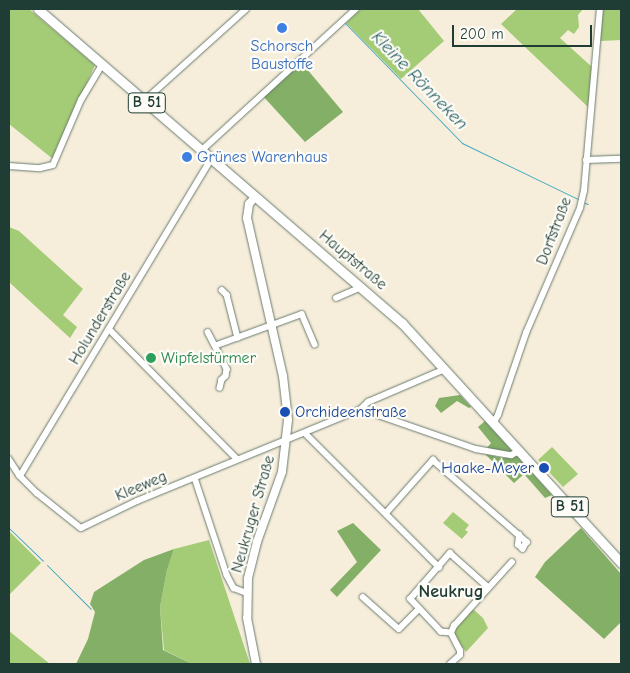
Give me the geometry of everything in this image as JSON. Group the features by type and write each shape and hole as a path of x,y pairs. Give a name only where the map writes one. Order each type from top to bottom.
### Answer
{"main road":[{"name":"Hauptstraße","path":"38,9 402,323 621,563"}],"street":[{"path":"144,101 246,9"},
{"path":"202,150 356,9"},
{"name":"Dorfstraße","path":"494,422 526,333 575,224 584,191 600,9"},
{"path":"9,166 48,168 56,161 81,100 102,65"},
{"name":"Holunderstraße","path":"20,476 212,158"},
{"path":"586,160 621,159"},
{"name":"Neukruger Straße","path":"255,197 249,204 247,218 272,326 286,400 287,440 282,472 251,567 247,593 247,618 256,664"},
{"path":"336,298 362,287"},
{"path":"222,290 227,295 238,338"},
{"path":"217,345 302,314 315,344"},
{"path":"109,329 237,459"},
{"path":"208,332 217,345 228,373 220,388"},
{"path":"287,440 361,409 368,402 446,369"},
{"path":"361,409 476,449 511,455 520,451"},
{"path":"306,433 439,567"},
{"name":"Kleeweg","path":"20,476 81,528 137,501 287,440"},
{"path":"9,460 20,476"},
{"path":"386,513 434,460 519,535"},
{"path":"195,478 227,575 234,588 247,593"},
{"path":"450,633 441,632 418,610 410,599 450,553 488,587"},
{"path":"450,633 488,587 512,562"},
{"path":"363,596 399,629 418,610"},
{"path":"450,633 460,651 460,655 450,664"}],"green space":[{"path":"9,9 29,9 95,65 53,159 9,124"},
{"path":"361,9 418,9 444,41 401,79 346,23"},
{"path":"517,9 583,9 578,15 579,27 574,34 568,30 560,38 592,67 588,107 501,24"},
{"path":"603,9 621,9 621,40 600,41"},
{"path":"301,62 343,112 305,142 262,95"},
{"path":"9,227 19,231 83,289 63,315 77,327 70,338 9,282"},
{"path":"460,395 471,407 469,408 457,401 441,413 435,406 439,398"},
{"path":"485,421 513,452 486,449 491,443 478,427"},
{"path":"552,447 578,474 563,487 538,460"},
{"path":"485,454 502,458 516,455 552,495 545,498 524,474 514,483"},
{"path":"453,512 469,525 465,530 468,532 462,539 443,523"},
{"path":"353,523 381,550 337,597 330,590 357,562 337,531"},
{"path":"581,528 621,574 621,622 604,639 535,577 545,562"},
{"path":"9,531 41,563 9,595"},
{"path":"209,540 250,664 192,664 164,650 160,607 167,570 174,549"},
{"path":"174,549 167,570 160,607 163,650 192,664 76,664 88,639 95,612 90,604 94,592 144,560"},
{"path":"473,609 483,618 488,628 466,652 454,635 454,629"},
{"path":"9,631 50,664 9,664"}],"waterway":[{"name":"Kleine Rönneken","path":"345,23 462,143 578,199"},
{"path":"9,528 43,561"},
{"path":"47,565 91,609"}],"place":[{"name":"Schorsch Baustoffe","path":"282,28"},
{"name":"Grünes Warenhaus","path":"187,157"},
{"name":"Wipfelstürmer","path":"151,358"},
{"name":"Orchideenstraße","path":"285,412"},
{"name":"Haake-Meyer","path":"544,468"}],"district":[{"name":"Neukrug","path":"451,592"}]}
